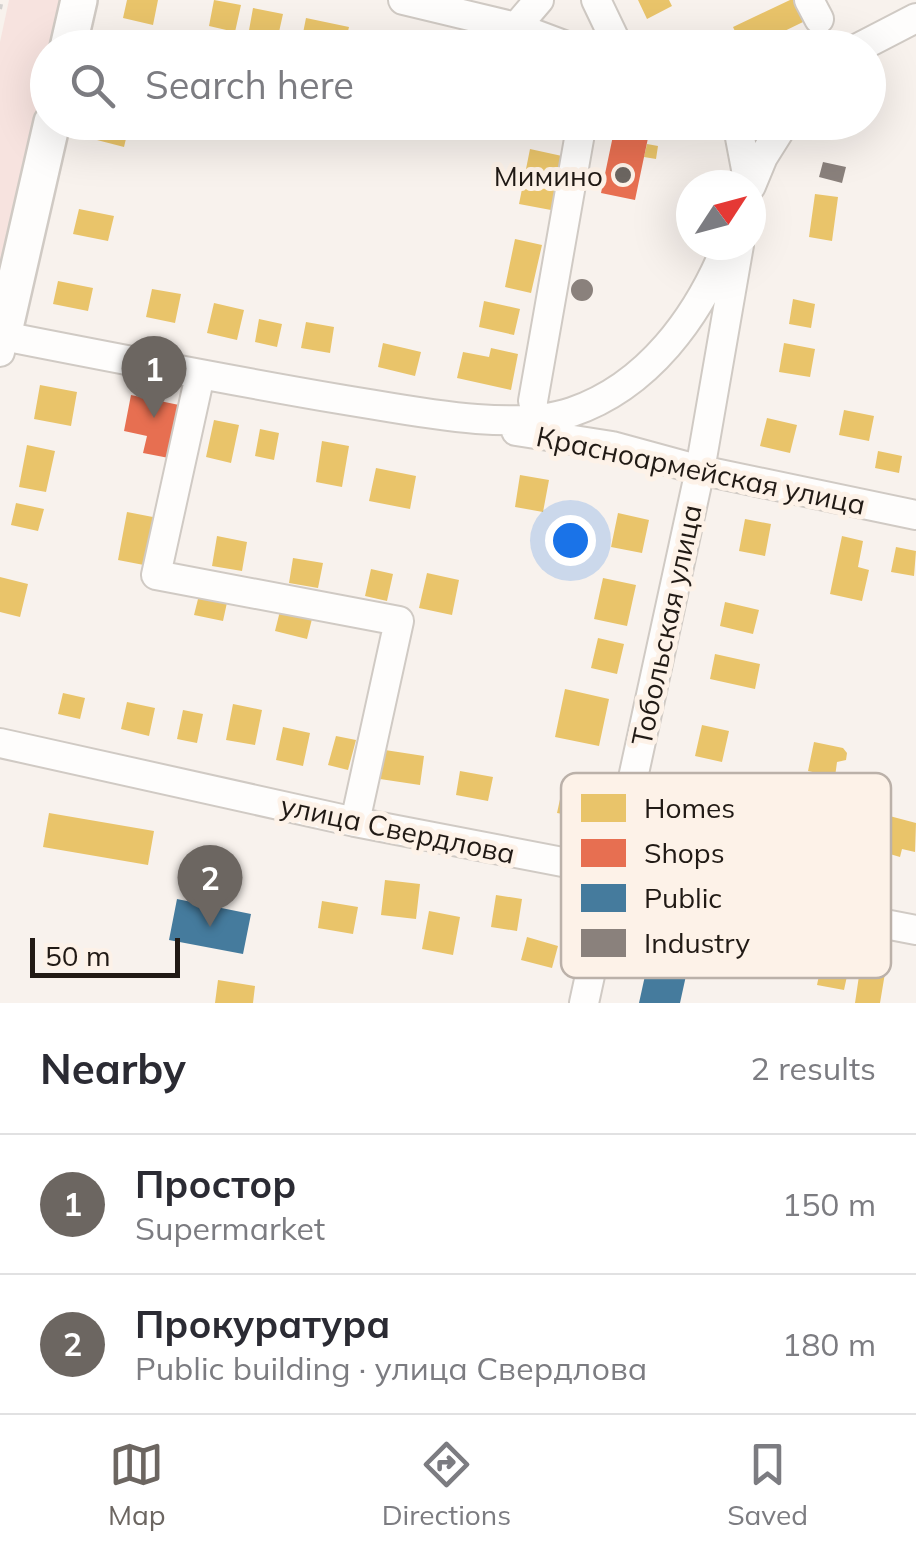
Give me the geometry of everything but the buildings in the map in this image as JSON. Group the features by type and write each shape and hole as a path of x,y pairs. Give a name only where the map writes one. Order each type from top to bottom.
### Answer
{"main road":[{"path":"72,30 79,0"},
{"path":"1,341 48,140"}],"street":[{"path":"403,0 526,30"},
{"path":"516,26 539,0"},
{"path":"596,0 610,30"},
{"path":"886,34 916,18"},
{"path":"533,400 579,140"},
{"path":"741,140 747,170"},
{"path":"757,170 774,140"},
{"name":"Красноармейская улица","path":"1,341 426,413 536,420 602,400 641,374 680,332 719,260"},
{"name":"Тобольская улица","path":"634,773 700,470 736,260"},
{"path":"200,375 156,576 399,621 356,822"},
{"name":"Красноармейская улица","path":"368,404 391,413 612,446 700,470 916,515"},
{"name":"улица Свердлова","path":"0,743 356,822 561,862"},
{"name":"улица Свердлова","path":"891,925 916,930"},
{"name":"Тобольская улица","path":"584,1003 590,978"}],"path":[{"path":"0,9 2,0"}],"shaded area":[{"path":"9,0 68,0 62,30 30,30 30,140 37,140 2,296 0,295 0,42"}],"place":[{"name":"Мимино","path":"623,175"},
{"name":"Простор","path":"154,418"},
{"name":"Прокуратура","path":"210,927"}]}
